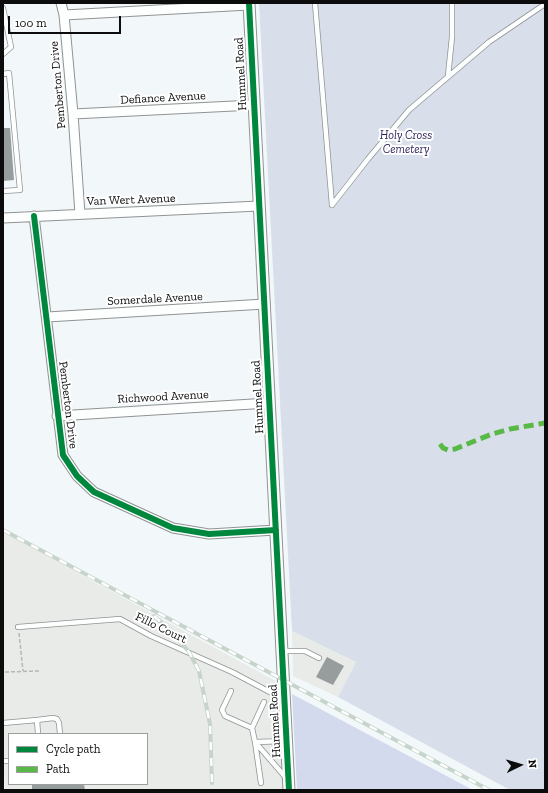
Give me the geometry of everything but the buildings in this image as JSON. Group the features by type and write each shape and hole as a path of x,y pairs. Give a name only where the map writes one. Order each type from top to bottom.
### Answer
{"street":[{"name":"Pemberton Drive","path":"61,3 64,15 73,114 80,214"},
{"path":"64,15 249,4"},
{"name":"Hummel Road","path":"249,4 289,786"},
{"name":"Defiance Avenue","path":"73,114 254,105"},
{"name":"Van Wert Avenue","path":"3,218 260,206"},
{"name":"Pemberton Drive","path":"34,216 47,317 57,416 63,455 77,476 94,492 173,528 209,534 276,530"},
{"name":"Somerdale Avenue","path":"47,317 265,304"},
{"name":"Richwood Avenue","path":"57,416 269,403"}],"lane":[{"path":"315,3 332,205 409,110 489,42 545,4"},
{"path":"448,76 452,37 452,3"},
{"path":"3,8 11,47 3,54"},
{"path":"3,74 9,73 20,190 3,191"},
{"name":"Fillo Court","path":"18,626 120,619 158,639 238,675 285,700"},
{"path":"282,651 305,651 319,658"},
{"path":"231,691 222,710 225,716 252,728"},
{"path":"261,783 252,728 264,702"},
{"path":"3,722 53,718 57,719 59,723 60,733"},
{"path":"37,720 38,733"},
{"path":"255,742 287,741"},
{"path":"255,742 289,786"}],"path":[{"path":"18,626 23,671"},
{"path":"5,672 39,671"}],"shaded area":[{"path":"3,532 281,684 287,790 5,790 3,764"},
{"path":"292,631 356,662 338,697 293,676"},
{"path":"292,694 473,790 297,790"}],"green space":[{"name":"Holy Cross Cemetery","path":"259,3 545,3 545,790 510,790 338,697 356,662 292,631"}],"railway":[{"path":"3,530 489,790"},
{"path":"154,616 171,631 189,652 199,671 210,724 212,783"}],"marked path":[{"path":"440,444 443,448 448,450 455,449 492,434 510,429 545,423"}],"cycle path":[{"path":"249,3 289,790"},
{"path":"34,216 63,455 77,476 94,492 173,528 209,534 276,530"}]}
